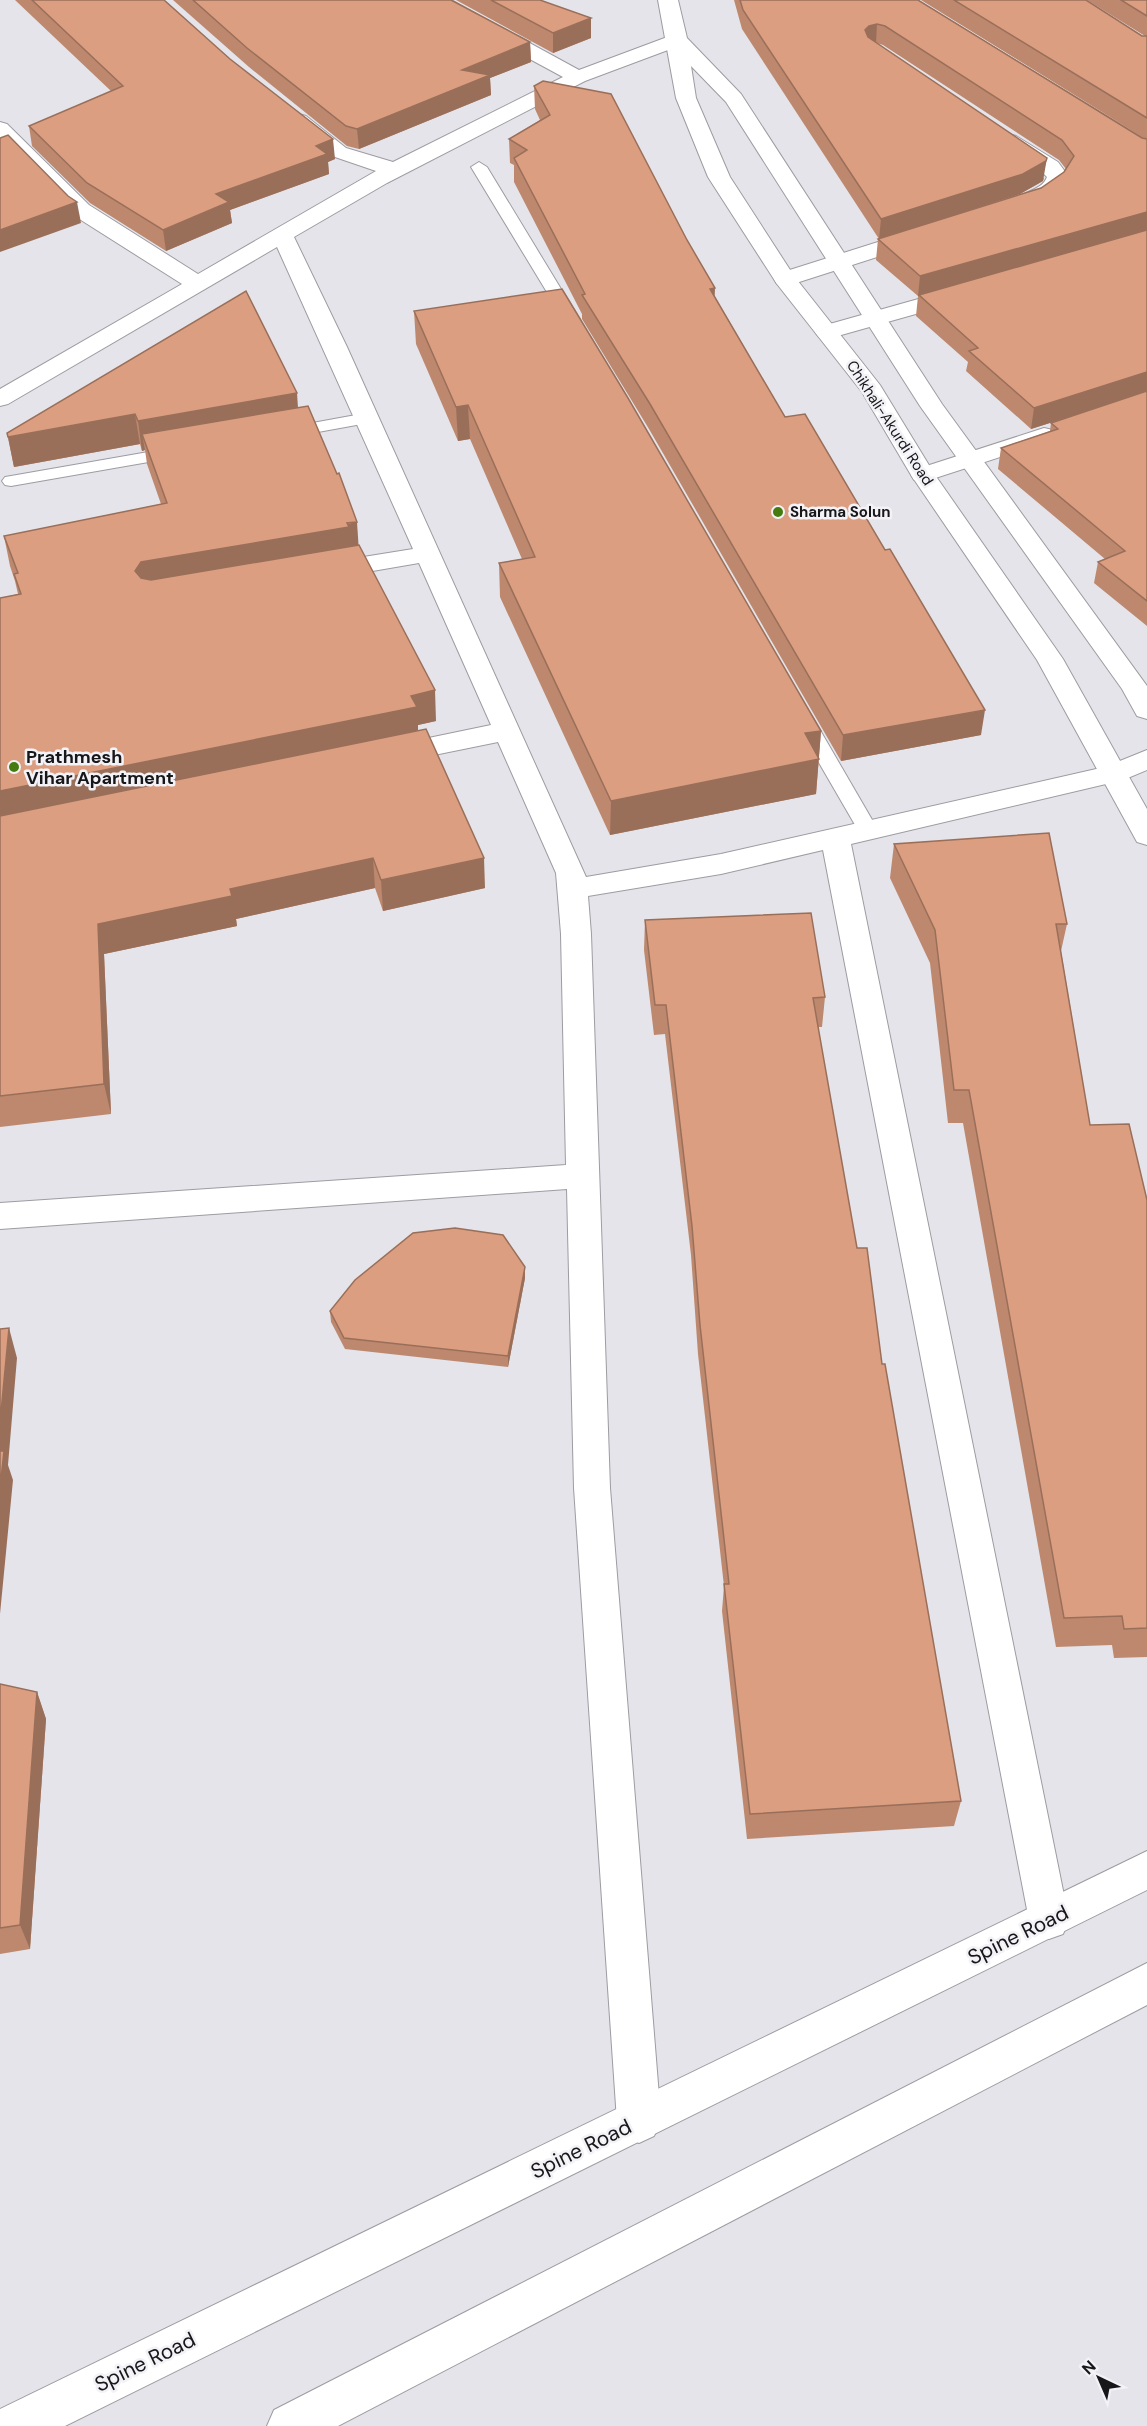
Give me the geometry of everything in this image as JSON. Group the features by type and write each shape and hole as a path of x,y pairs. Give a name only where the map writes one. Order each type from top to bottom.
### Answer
{"street":[{"path":"439,0 446,6 578,77"},
{"name":"Chikhali-Akurdi Road","path":"668,0 686,98 719,177 785,279 872,390 924,475 1050,659 1147,835"},
{"path":"0,399 395,170 578,77 677,40 734,98 932,406 1134,687 1147,710"},
{"path":"286,109 339,152 395,170"},
{"path":"992,128 1050,167 1058,177 1054,187 1045,194 1007,208"},
{"path":"0,129 81,210 198,284"},
{"path":"785,279 940,230"},
{"path":"282,235 367,418 571,873 576,934 592,1488 639,2121"},
{"path":"827,332 977,289"},
{"path":"924,475 1070,426"},
{"path":"303,575 428,554"},
{"path":"366,760 507,731"},
{"path":"572,889 721,864 1113,774 1147,759"},
{"path":"835,837 1049,1920"},
{"path":"0,1216 583,1176"},
{"name":"Spine Road","path":"15,2426 1147,1870"},
{"path":"290,2426 1147,1983"}],"lane":[{"path":"478,167 577,329"},
{"path":"265,436 367,418"},
{"path":"11,481 195,449"},
{"path":"792,698 868,830"}],"building":[{"path":"32,0 164,0 230,59 333,139 316,146 327,154 216,194 229,202 163,230 87,183 29,126 123,86"},
{"path":"193,0 451,0 530,42 462,70 490,75 357,129 346,126 247,48"},
{"path":"491,0 540,0 591,18 553,33"},
{"path":"740,0 918,0 1147,139 1147,212 920,276 878,239 1041,188 1064,172 1074,156 1062,140 885,26 877,24 869,26 865,30 868,37 1047,158 1046,161 1023,174 881,219 743,10"},
{"path":"954,0 1086,0 1142,36 1147,36 1147,118"},
{"path":"1121,0 1147,0 1147,16"},
{"path":"543,81 611,94 687,240 715,288 710,289 785,417 805,414 885,550 890,549 985,710 843,735 650,404 582,295 585,294 514,158 527,150 509,139 550,115 534,86"},
{"path":"8,135 68,196 77,202 0,230 0,138"},
{"path":"1147,230 1147,372 1034,408 969,351 978,348 919,295"},
{"path":"562,289 628,398 821,731 805,733 819,759 611,801 499,563 535,557 468,405 456,407 414,311"},
{"path":"246,291 297,393 138,421 135,414 8,437 7,433"},
{"path":"1147,391 1147,601 1098,562 1125,551 1001,448 1058,429 1051,423"},
{"path":"308,406 337,474 339,473 357,522 347,523 349,527 141,562 135,571 141,578 151,580 359,545 435,690 411,696 417,707 0,791 0,598 21,594 14,574 18,573 4,536 167,503 142,434"},
{"path":"426,729 484,858 381,880 373,858 230,889 232,896 98,924 104,1084 0,1096 0,816"},
{"path":"1049,833 1067,924 1056,924 1090,1125 1129,1124 1147,1200 1147,1628 1124,1629 1122,1616 1064,1618 969,1090 954,1090 935,930 894,844"},
{"path":"811,913 825,997 813,998 857,1248 867,1248 882,1364 885,1364 961,1801 750,1814 724,1584 729,1584 700,1325 692,1226 666,1005 655,1005 645,920"},
{"path":"455,1228 503,1235 525,1267 508,1356 344,1338 330,1311 355,1280 413,1233"},
{"path":"9,1328 0,1423 0,1329"},
{"path":"0,1451 4,1451 0,1488"},
{"path":"0,1684 37,1692 20,1925 0,1928"}],"place":[{"name":"Sharma Solun","path":"778,512"},
{"name":"Prathmesh Vihar Apartment","path":"14,767"}]}
